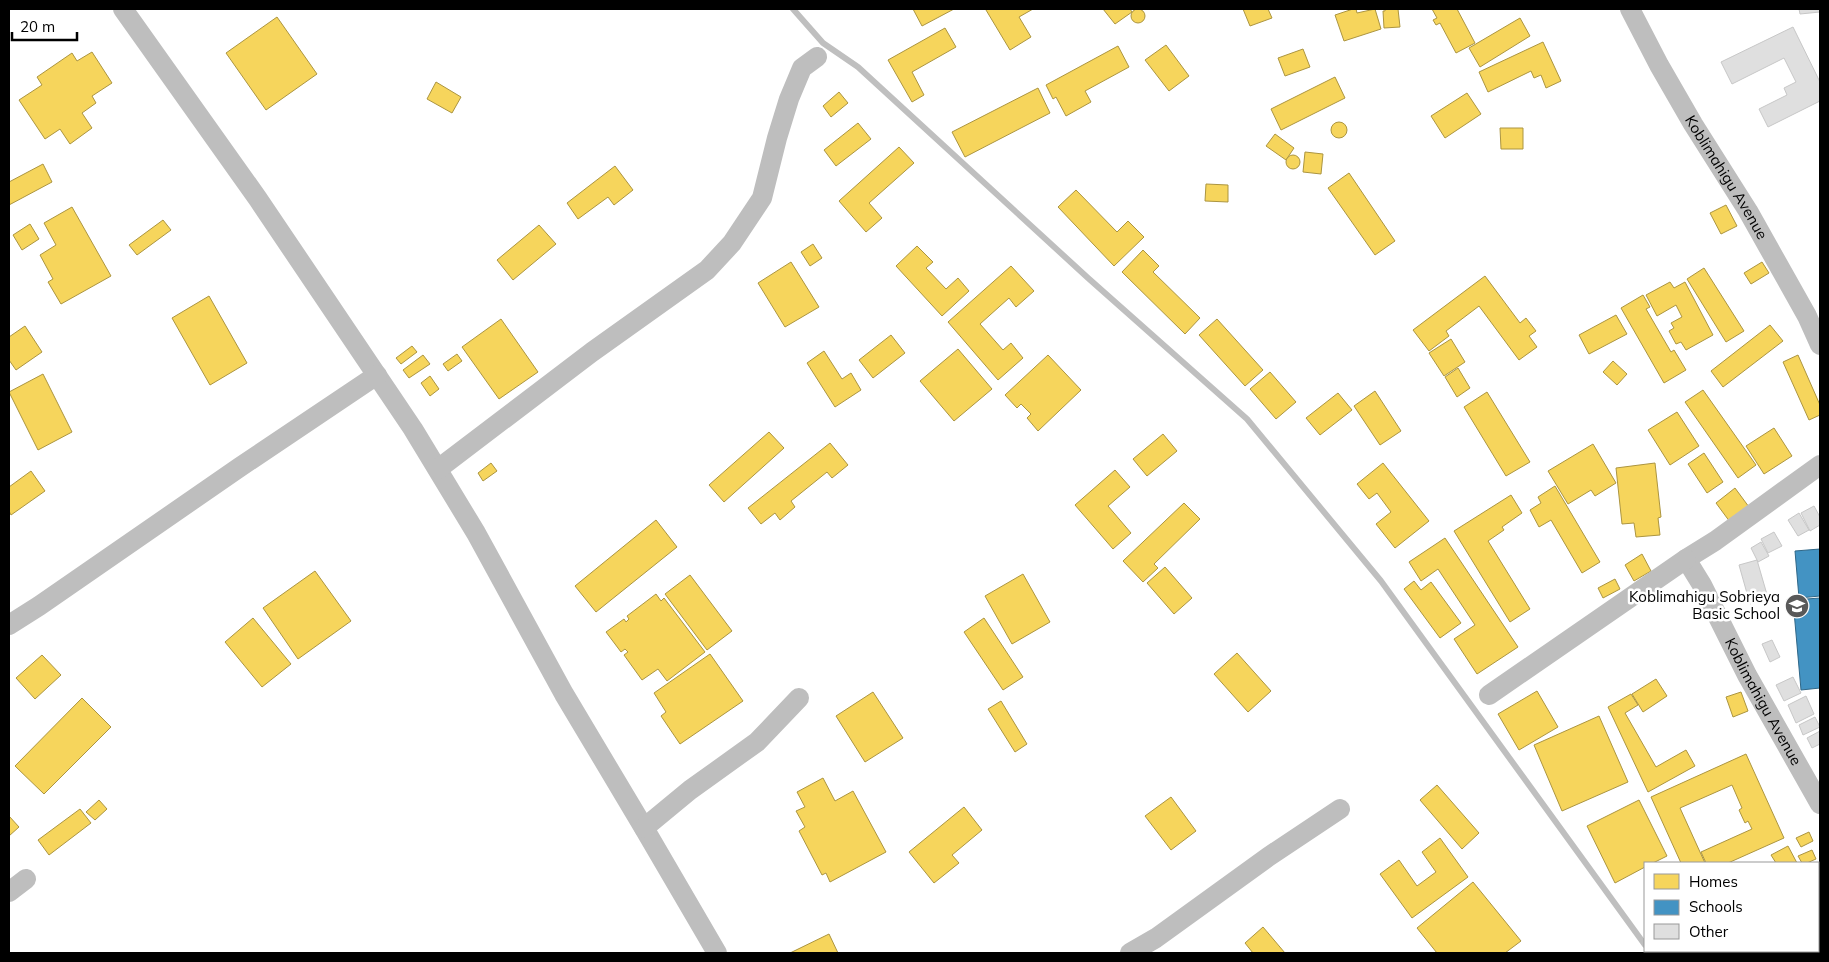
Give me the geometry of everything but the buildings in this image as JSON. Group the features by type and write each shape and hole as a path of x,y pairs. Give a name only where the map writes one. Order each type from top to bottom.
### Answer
{"street":[{"path":"122,9 258,199 438,469 476,533 584,728 717,953"},
{"name":"Koblimahigu Avenue","path":"1630,9 1693,124 1748,211 1807,316 1820,345"},
{"path":"438,469 592,352 707,270 732,242 762,198 789,99 802,68 817,57"},
{"path":"9,625 377,375"},
{"path":"1489,695 1715,541 1820,465"},
{"name":"Koblimahigu Avenue","path":"1686,559 1702,585 1748,675 1820,804"},
{"path":"644,828 690,790 757,742 799,698"},
{"path":"1130,953 1156,938 1268,857 1340,809"},
{"path":"9,892 26,879"}],"waterway":[{"path":"793,9 823,43 858,67 1088,278 1247,419 1381,581 1644,944"}],"place":[{"name":"Koblimahigu Sobrieya Basic School","path":"1797,606"}]}
